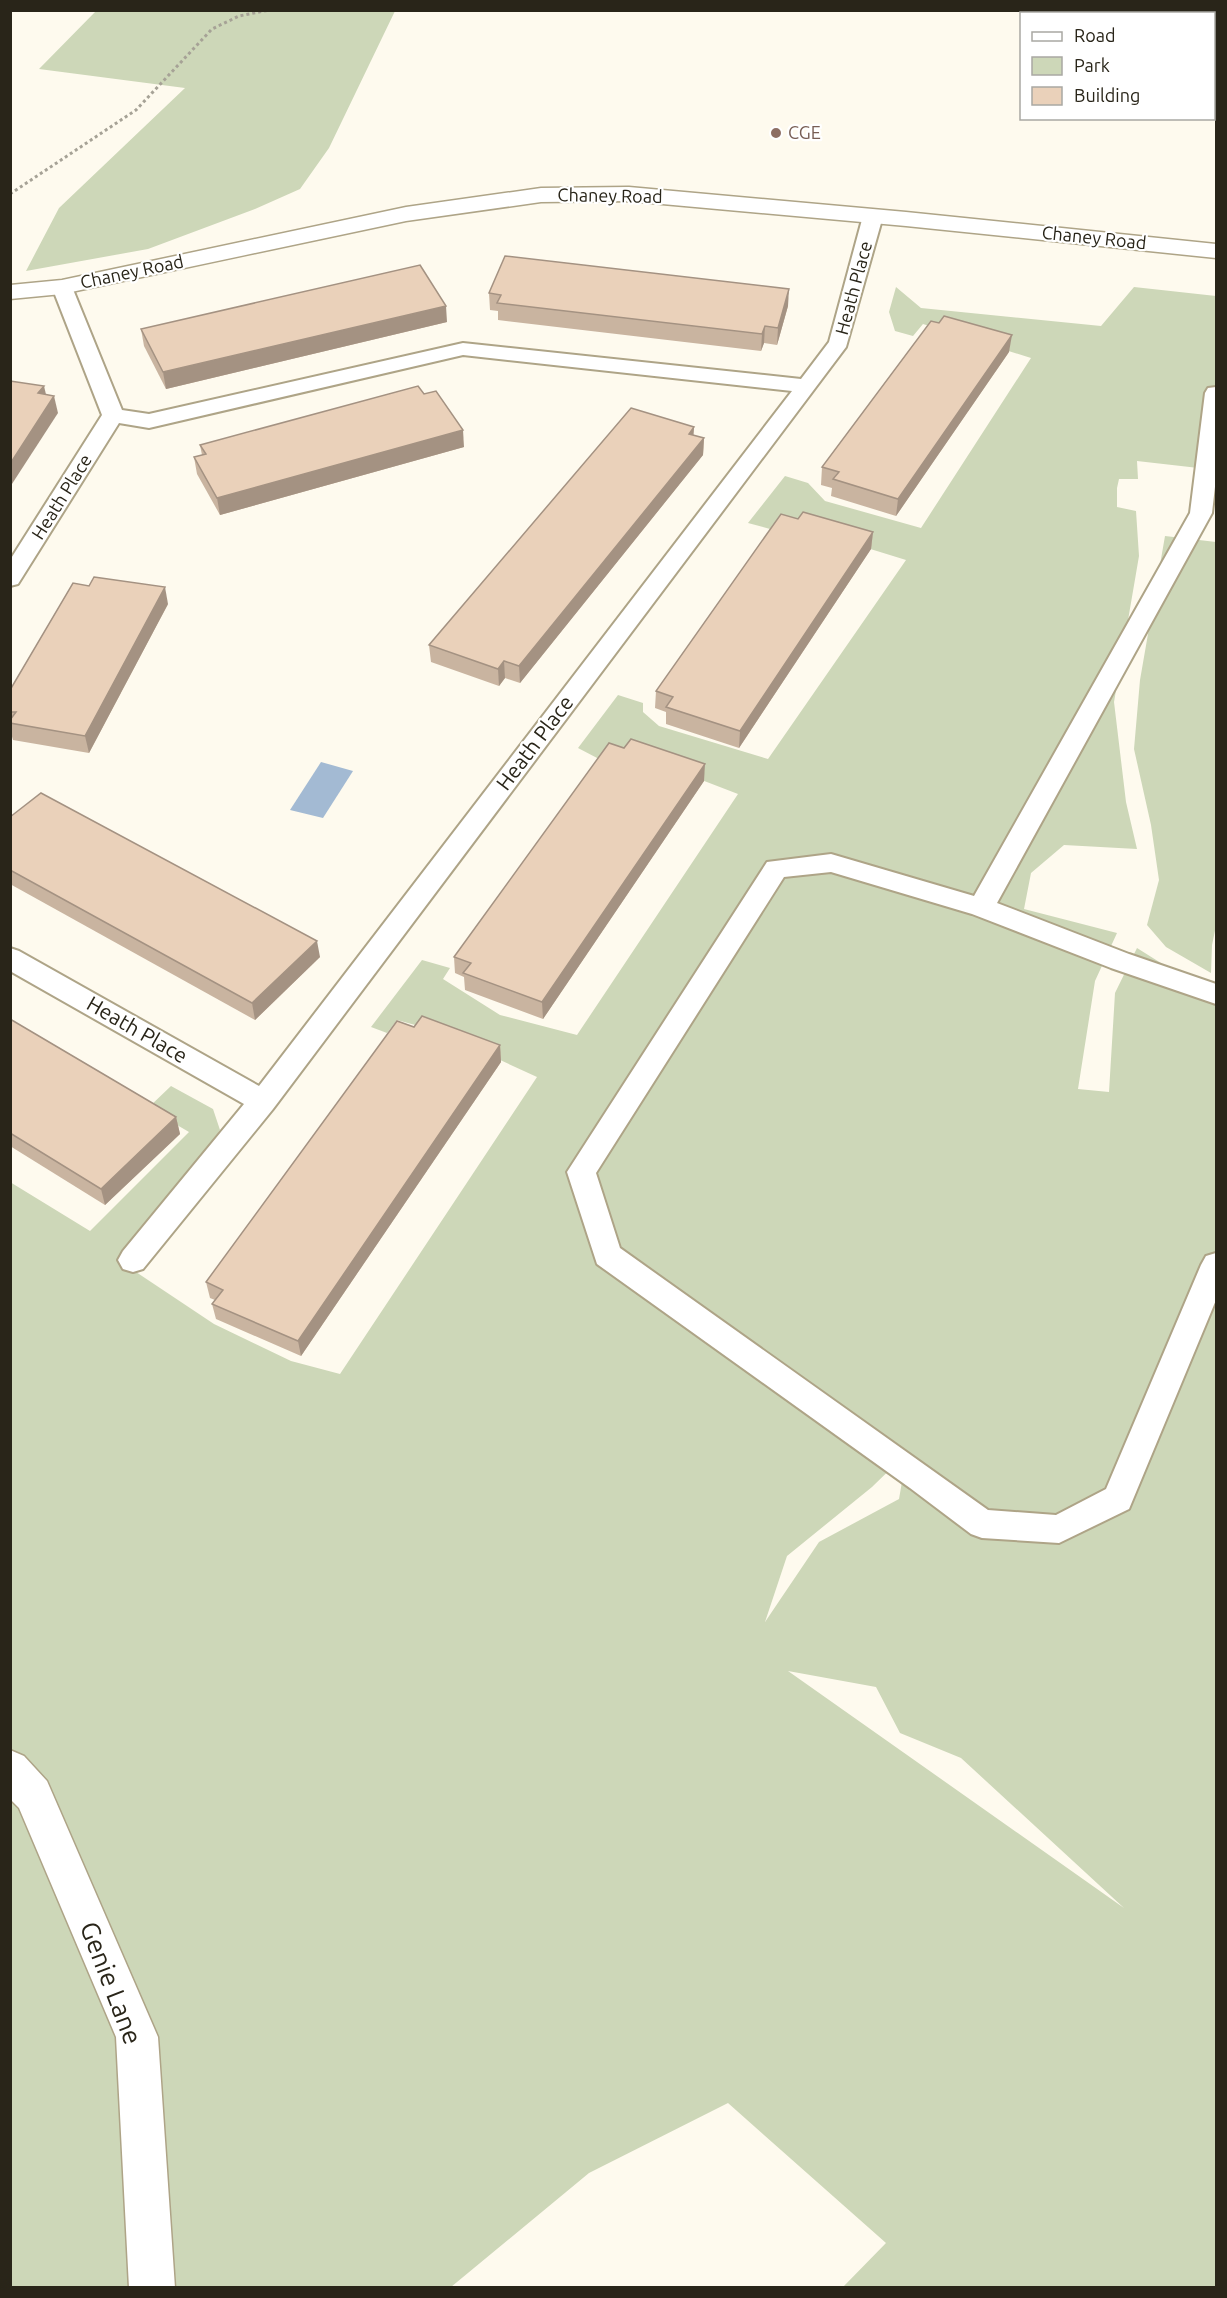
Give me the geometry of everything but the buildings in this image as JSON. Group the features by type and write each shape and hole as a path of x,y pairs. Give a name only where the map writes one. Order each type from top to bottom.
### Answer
{"street":[{"name":"Chaney Road","path":"10,292 62,287 406,214 541,195 629,194 1216,251"},
{"name":"Genie Lane","path":"10,1769 33,1795 137,2037 152,2288"}],"lane":[{"name":"Heath Place","path":"133,1260 263,1101 839,343 873,216"},
{"path":"62,287 113,415 149,421 463,349 807,386"},
{"path":"981,907 1201,513 1216,393"},
{"name":"Heath Place","path":"10,579 113,415"},
{"path":"1216,994 1120,961 981,907 831,863 776,869 581,1172 607,1255 921,1478 982,1524 1059,1529 1118,1499 1216,1265"},
{"name":"Heath Place","path":"10,958 263,1101"}],"path":[{"path":"10,194 136,110 212,29 239,16 269,10"}],"green space":[{"path":"96,11 395,11 329,148 300,189 255,209 148,249 26,271 59,208 185,88 39,69"},
{"path":"896,287 921,308 1101,326 1134,287 1216,296 1216,470 1137,461 1138,479 1119,479 1117,488 1117,507 1136,511 1139,556 1114,702 1126,802 1137,849 1064,845 1031,873 1024,909 1117,933 1095,981 1078,1089 1109,1092 1115,993 1137,948 1180,975 1216,992 1216,2287 843,2287 886,2243 728,2103 589,2173 451,2287 11,2287 10,1182 90,1231 189,1132 148,1108 171,1086 213,1109 220,1130 121,1262 214,1324 291,1361 340,1374 537,1077 437,1031 397,1020 387,1033 371,1027 422,960 450,968 443,979 500,1015 577,1035 738,794 642,757 599,759 578,748 618,695 643,703 643,712 659,726 768,759 906,560 783,522 770,529 748,523 785,476 808,483 825,501 921,528 1031,358 923,324 913,336 895,331 889,312","holes":["907,1453 899,1499 819,1542 765,1622 787,1556 872,1487","788,1671 876,1687 900,1733 961,1758 1124,1908"]},
{"path":"1165,536 1216,542 1216,926 1212,945 1211,973 1166,947 1147,925 1159,880 1151,825 1134,749 1140,680"}],"water":[{"path":"321,762 353,771 323,818 290,810"}],"place":[{"name":"CGE","path":"776,133"}]}
